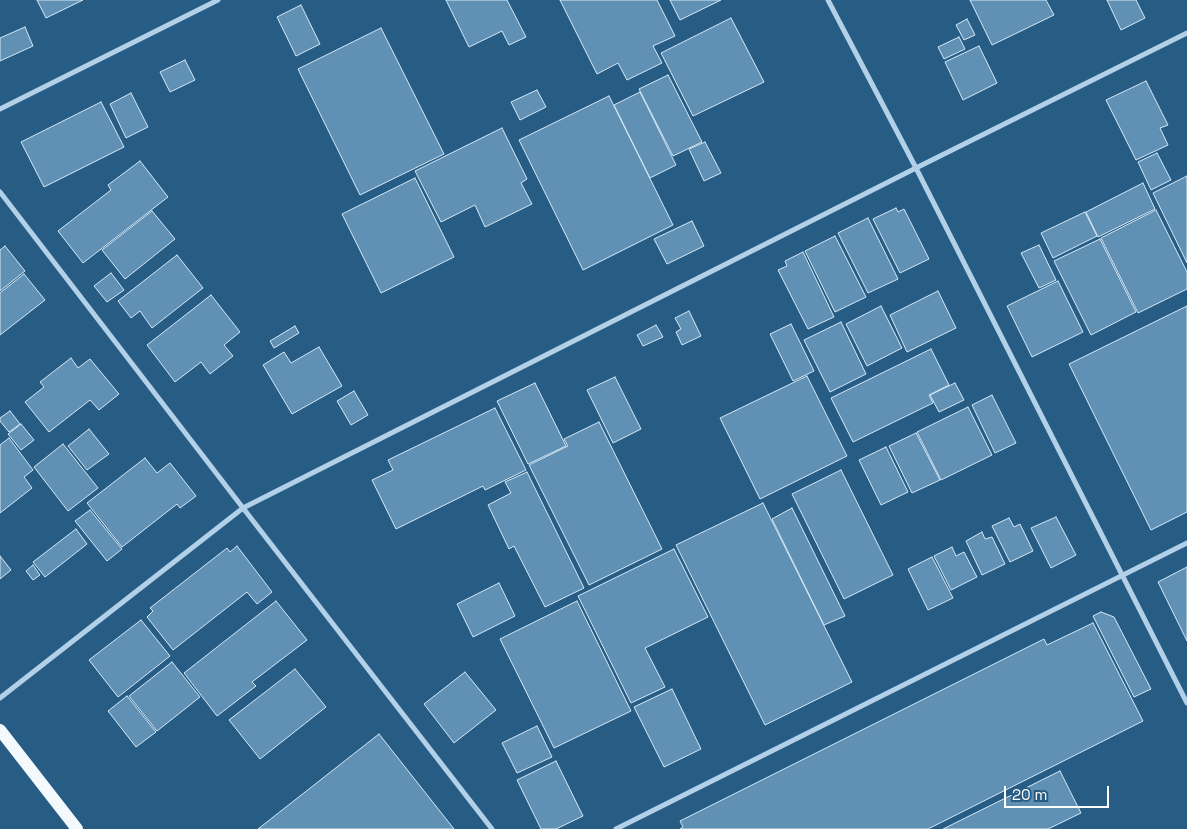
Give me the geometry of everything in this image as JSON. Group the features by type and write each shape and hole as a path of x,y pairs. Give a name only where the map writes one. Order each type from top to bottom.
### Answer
{"main road":[{"path":"0,730 77,829"}],"street":[{"path":"0,109 218,0"},
{"path":"828,0 916,168 1187,703"},
{"path":"0,698 243,508 1187,33"},
{"path":"0,192 492,829"},
{"path":"616,829 1187,543"}],"building":[{"path":"37,0 83,0 46,18"},
{"path":"446,0 507,0 526,37 509,45 502,31 469,47"},
{"path":"560,0 657,0 675,36 653,46 662,63 627,80 618,63 597,74"},
{"path":"670,0 721,0 680,20"},
{"path":"970,0 1046,0 1054,15 992,45"},
{"path":"1107,0 1136,0 1145,18 1121,30"},
{"path":"301,5 320,44 296,56 277,17"},
{"path":"731,18 764,82 693,116 661,53"},
{"path":"967,19 975,35 964,40 956,25"},
{"path":"25,27 33,46 0,61 0,38"},
{"path":"381,28 444,154 360,195 298,69"},
{"path":"959,37 965,49 944,59 938,47"},
{"path":"979,46 997,83 963,100 945,62"},
{"path":"185,60 195,80 170,92 160,72"},
{"path":"668,75 702,142 673,156 639,89"},
{"path":"1146,81 1168,125 1160,128 1168,145 1136,160 1106,100"},
{"path":"537,90 546,107 520,120 511,102"},
{"path":"640,92 676,165 650,178 614,105"},
{"path":"131,93 148,127 126,138 110,104"},
{"path":"609,96 673,225 583,270 519,140"},
{"path":"101,102 124,147 44,187 21,142"},
{"path":"502,128 527,179 521,183 532,204 485,227 475,205 441,222 415,171"},
{"path":"705,142 721,173 704,181 689,149"},
{"path":"1157,153 1171,180 1151,190 1138,162"},
{"path":"140,161 168,197 83,263 58,231 111,190 108,185"},
{"path":"1187,176 1187,263 1153,193"},
{"path":"415,178 454,257 381,293 342,214"},
{"path":"1143,183 1155,209 1098,237 1086,212"},
{"path":"896,208 898,212 904,209 929,259 900,273 873,219"},
{"path":"1156,210 1187,272 1187,289 1138,313 1101,238"},
{"path":"152,211 175,239 125,279 102,250"},
{"path":"1085,212 1097,236 1053,258 1041,233"},
{"path":"868,218 898,279 868,293 838,233"},
{"path":"692,221 704,246 667,264 654,239"},
{"path":"835,236 866,297 835,312 805,251"},
{"path":"1100,239 1136,312 1091,335 1054,261"},
{"path":"1039,245 1056,280 1039,288 1021,253"},
{"path":"5,246 25,271 0,291 0,250"},
{"path":"803,252 834,317 808,329 778,270 787,266 785,261"},
{"path":"177,255 203,288 152,328 140,311 131,318 118,301"},
{"path":"111,273 124,290 107,302 94,286"},
{"path":"24,274 45,300 0,335 0,293"},
{"path":"1058,281 1083,332 1032,357 1007,306"},
{"path":"938,291 956,328 907,352 890,315"},
{"path":"211,295 240,332 224,345 233,356 210,374 201,362 175,382 147,345"},
{"path":"881,306 902,348 867,366 846,324"},
{"path":"1187,306 1187,512 1151,530 1069,364"},
{"path":"689,311 701,336 682,345 676,332 681,329 675,318"},
{"path":"841,322 866,374 830,392 804,340"},
{"path":"791,324 814,371 793,381 770,334"},
{"path":"656,325 663,337 643,346 637,335"},
{"path":"295,326 299,333 274,348 270,341"},
{"path":"319,347 342,386 292,414 263,365 284,352 291,363"},
{"path":"931,349 949,385 929,395 933,403 853,442 831,398"},
{"path":"71,358 78,368 90,359 119,394 99,410 90,400 49,432 25,402 44,387 40,382"},
{"path":"807,376 847,456 760,499 720,418"},
{"path":"615,377 641,429 613,443 587,390"},
{"path":"535,383 566,446 528,464 497,401"},
{"path":"955,383 964,400 939,412 930,395"},
{"path":"354,391 368,415 351,425 337,401"},
{"path":"992,395 1016,443 995,453 972,405"},
{"path":"968,407 992,455 941,480 917,432"},
{"path":"495,408 526,470 485,490 483,486 396,529 372,480 393,470 388,460"},
{"path":"10,411 20,424 9,432 0,421 0,418"},
{"path":"599,422 662,549 589,585 529,465 568,446 564,439"},
{"path":"21,424 34,440 21,450 8,434"},
{"path":"89,429 109,454 87,470 68,446"},
{"path":"916,433 940,480 912,493 889,446"},
{"path":"9,438 33,470 24,477 32,488 0,513 0,445"},
{"path":"63,444 98,488 68,511 34,467"},
{"path":"886,447 908,492 881,505 859,460"},
{"path":"145,458 157,473 170,463 196,496 180,508 177,504 122,547 87,503"},
{"path":"841,470 893,575 844,599 792,494"},
{"path":"527,472 584,588 545,607 514,546 509,549 488,505 511,493 505,482"},
{"path":"763,503 852,682 765,725 676,545"},
{"path":"792,508 845,616 824,625 772,519"},
{"path":"90,510 122,549 107,561 75,521"},
{"path":"1056,517 1076,555 1051,568 1031,528"},
{"path":"1009,518 1014,527 1020,524 1033,551 1010,562 992,526"},
{"path":"76,529 87,544 45,577 33,562"},
{"path":"982,532 985,539 992,537 1005,564 982,575 966,541"},
{"path":"237,546 272,592 257,604 247,592 173,650 147,617 153,611 150,608 227,548 230,552"},
{"path":"952,547 956,556 964,552 977,577 951,590 934,556"},
{"path":"674,549 708,617 645,648 665,687 631,703 578,596"},
{"path":"0,556 11,570 0,579"},
{"path":"932,557 953,598 928,610 908,569"},
{"path":"33,565 40,575 33,580 26,571"},
{"path":"1187,567 1187,641 1158,582"},
{"path":"499,583 515,616 473,637 457,604"},
{"path":"276,601 307,640 252,682 256,686 217,716 184,673"},
{"path":"577,601 631,711 554,748 500,639"},
{"path":"1101,612 1114,617 1151,689 1134,697 1093,616"},
{"path":"141,620 170,656 118,697 89,660"},
{"path":"1093,623 1143,721 928,829 680,829 683,827 680,821 1044,639 1047,645"},
{"path":"172,662 200,697 157,731 129,696"},
{"path":"295,669 326,707 260,759 229,720"},
{"path":"465,672 496,710 454,743 424,704"},
{"path":"672,689 701,749 664,767 634,707"},
{"path":"127,696 156,732 136,747 108,711"},
{"path":"537,726 552,757 517,773 502,743"},
{"path":"379,734 454,829 258,829"},
{"path":"556,761 583,816 556,829 541,829 517,780"},
{"path":"1060,771 1081,813 1048,829 943,829"}]}
